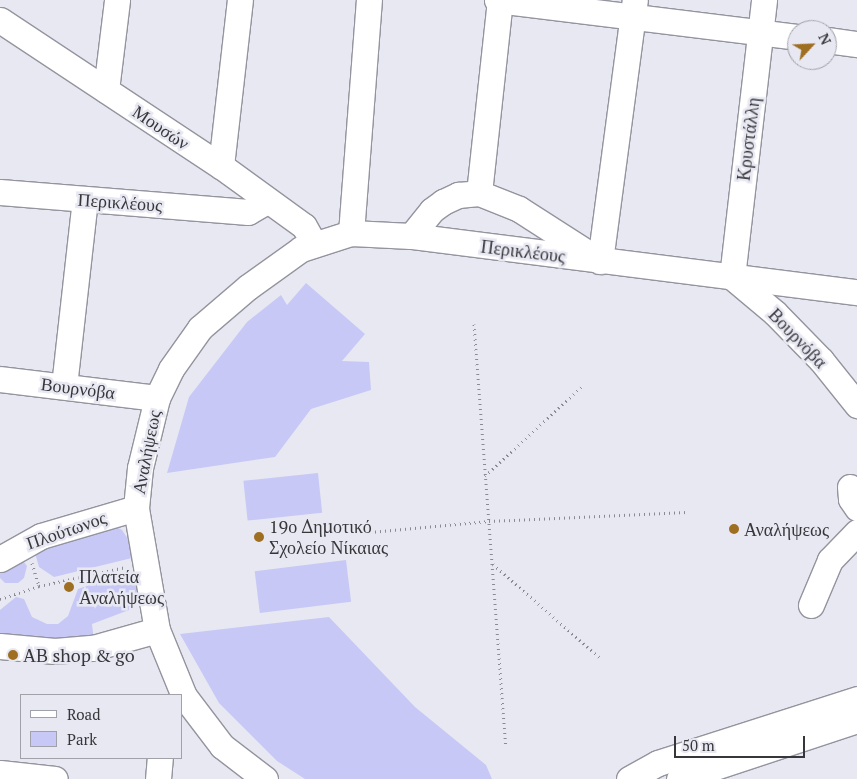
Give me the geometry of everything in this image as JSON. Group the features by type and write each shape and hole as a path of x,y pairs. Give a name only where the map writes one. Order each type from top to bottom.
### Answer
{"street":[{"path":"106,90 117,0"},
{"path":"221,166 240,0"},
{"path":"352,233 369,0"},
{"path":"496,0 634,8 787,36"},
{"path":"479,193 500,0"},
{"name":"Κρυστάλλη","path":"732,277 764,0"},
{"path":"411,236 432,210 443,202 458,196 479,193 519,210 600,261 634,8"},
{"name":"Μουσών","path":"0,20 221,166 304,226 314,244"},
{"path":"837,41 857,44"},
{"name":"Περικλέους","path":"0,192 248,212 267,201"},
{"path":"64,386 85,199"},
{"name":"Περικλέους","path":"314,244 352,233 411,236 857,292"},
{"name":"Αναλήψεως","path":"182,694 157,630 144,564 136,508 140,468 157,398 171,369 200,328 248,287 301,248 314,244"},
{"name":"Βουρνόβα","path":"732,277 775,313 856,400"},
{"name":"Βουρνόβα","path":"0,379 157,398"},
{"name":"Πλούτωνος","path":"0,560 25,543 136,508"},
{"path":"811,605 830,560 857,532"},
{"path":"0,646 55,651 93,648 157,630"},
{"name":"Αναλήψεως","path":"183,697 222,746 265,779"},
{"path":"629,779 658,763 857,699"},
{"path":"679,779 857,720"},
{"path":"158,779 160,759"},
{"path":"0,773 55,779"}],"path":[{"path":"474,324 506,746"},
{"path":"485,476 581,387"},
{"path":"360,533 489,521 687,512"},
{"path":"25,543 39,586"},
{"path":"492,563 600,658"},
{"path":"0,599 39,586 144,564"}],"green space":[{"path":"306,283 365,334 342,361 369,362 371,390 311,409 275,457 167,473 189,397 247,322 281,295 287,305"},
{"path":"318,473 322,513 248,521 243,481"},
{"path":"113,525 122,530 128,539 132,558 54,577 39,567 33,546"},
{"path":"20,557 27,566 24,578 18,583 5,583 0,578 0,567"},
{"path":"346,560 351,602 260,613 255,571"},
{"path":"123,573 137,580 140,598 129,610 92,624 94,641 0,635 0,610 16,597 24,599 32,617 47,624 58,624 68,616 78,589"},
{"path":"329,617 415,707 486,765 492,779 305,779 277,761 219,703 180,634"}],"place":[{"name":"Αναλήψεως","path":"734,529"},
{"name":"19ο Δημοτικό Σχολείο Νίκαιας","path":"259,537"},
{"name":"Πλατεία Αναλήψεως","path":"69,587"},
{"name":"ΑΒ shop & go","path":"13,655"}]}
